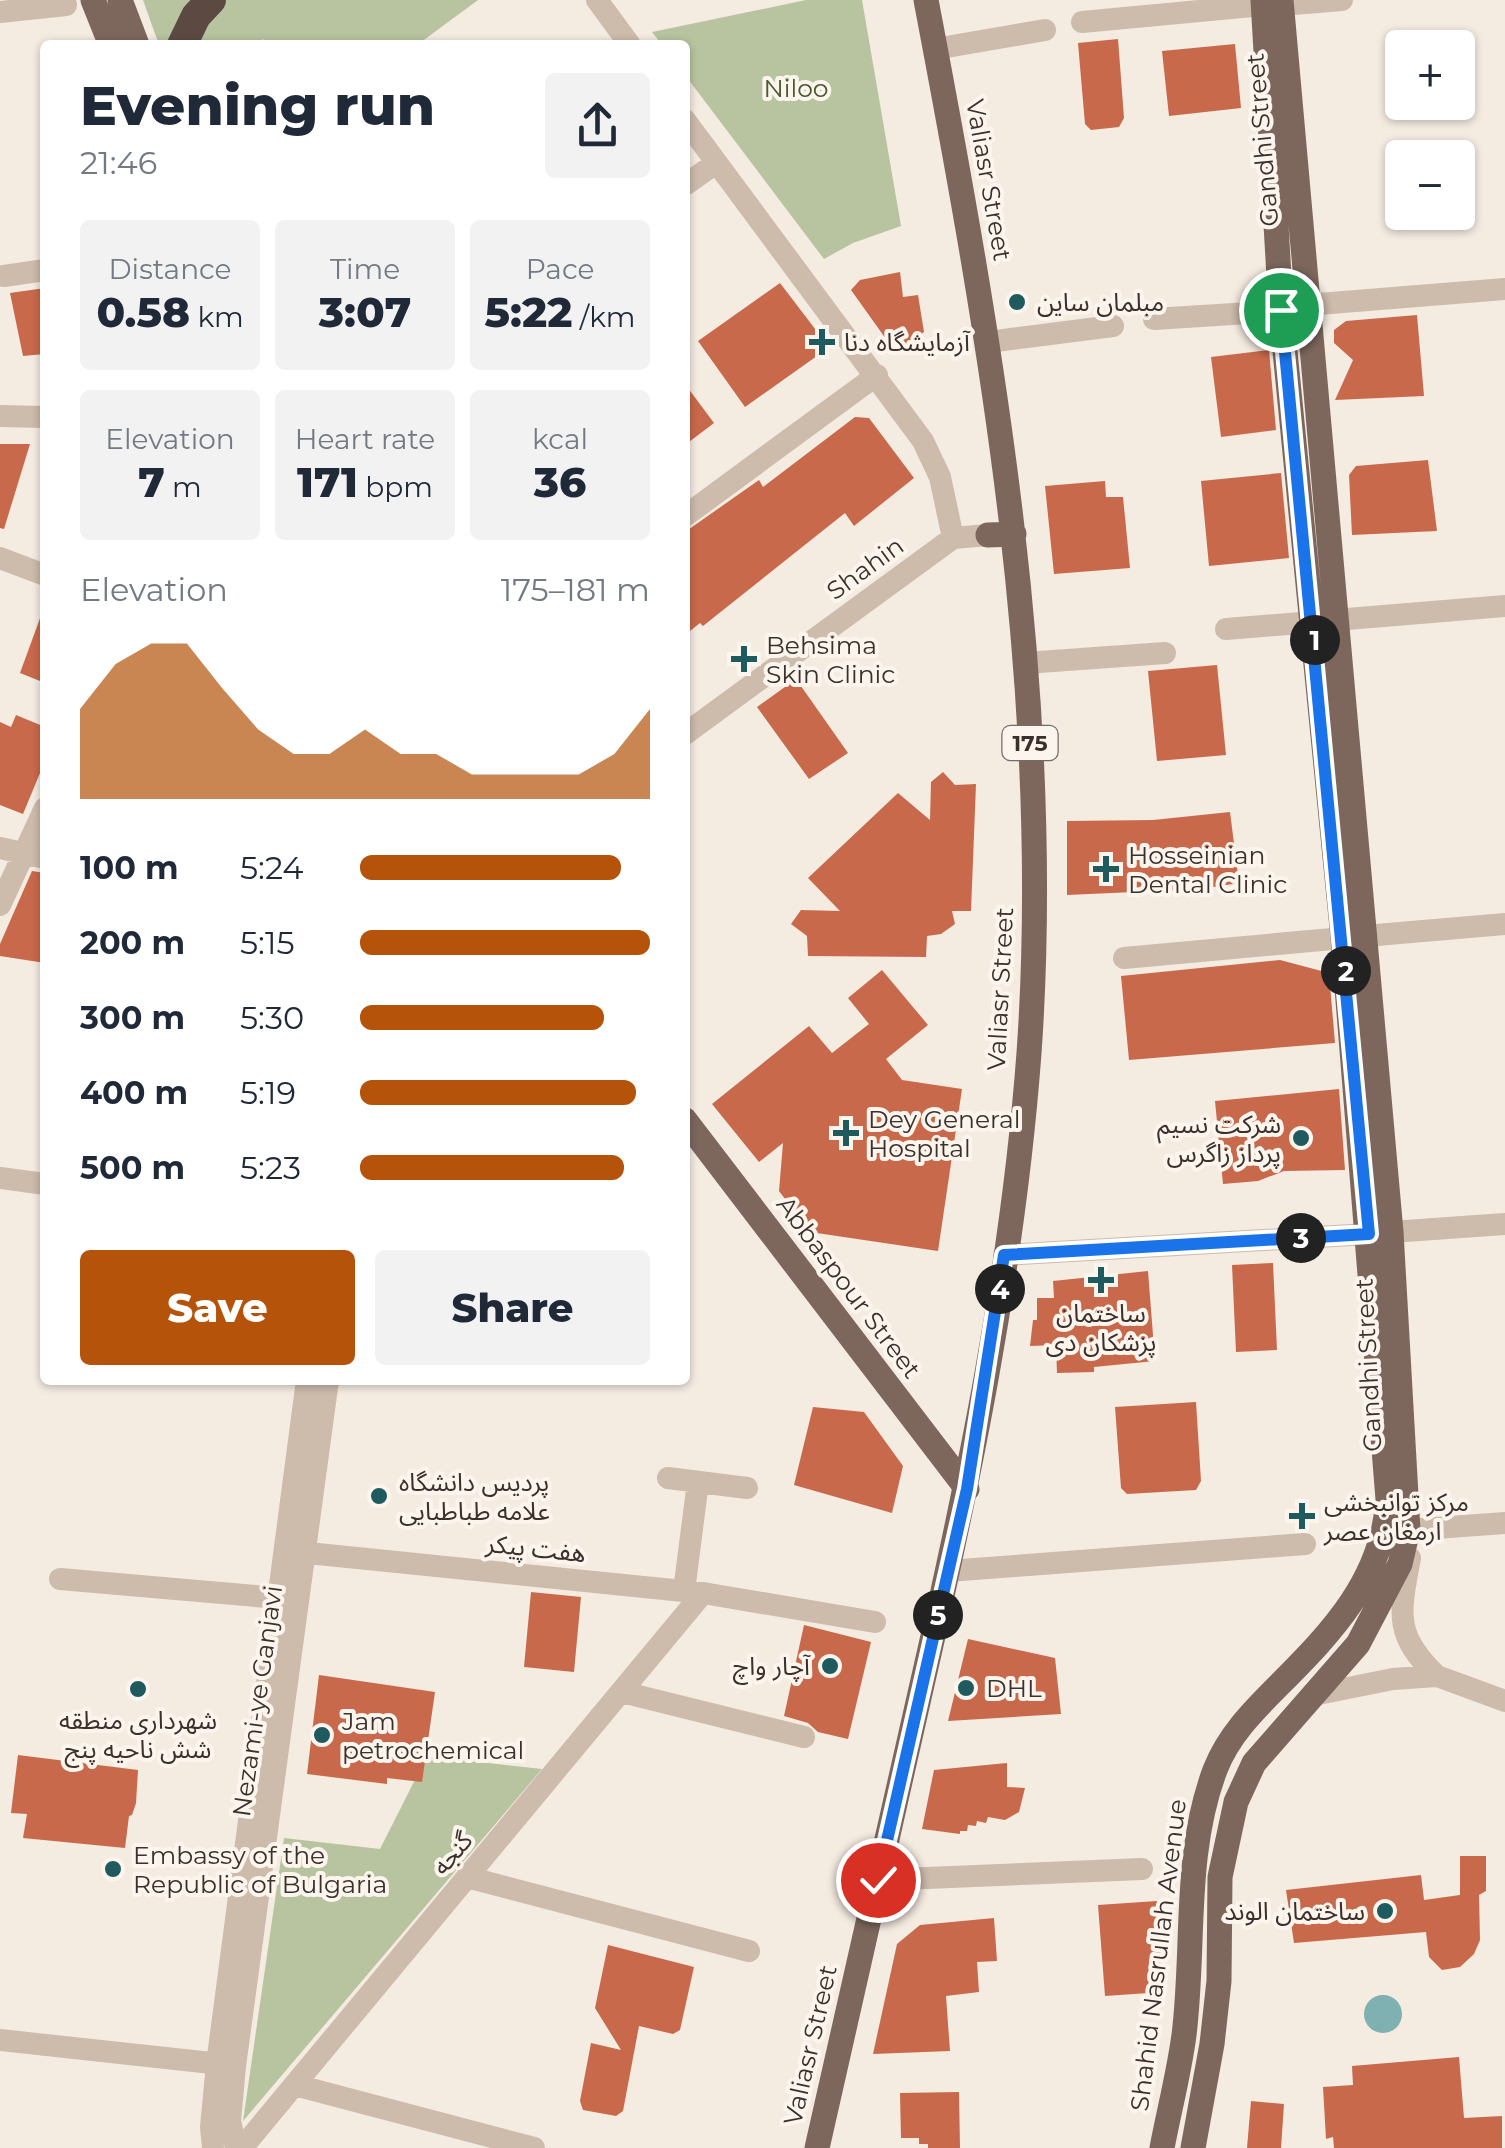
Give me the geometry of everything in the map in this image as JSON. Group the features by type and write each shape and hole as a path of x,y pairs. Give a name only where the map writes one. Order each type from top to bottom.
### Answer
{"highway":[{"path":"184,40 196,16 211,0"}],"main road":[{"path":"93,0 109,40"},
{"path":"120,0 135,40"},
{"name":"Valiasr Street","path":"817,2148 967,1489 1004,1255 1028,1055 1033,810 1026,663 1001,535 988,342 926,0"},
{"name":"Gandhi Street","path":"1272,3 1293,308 1380,1233 1388,1488 1400,1534"},
{"name":"Abbaspour Street","path":"690,1127 967,1489"},
{"name":"Shahid Nasrullah Avenue","path":"1193,2148 1219,1981 1220,1877 1236,1802 1254,1762 1318,1694 1372,1621 1400,1534"},
{"name":"Shahid Nasrullah Avenue","path":"1162,2148 1184,2035 1194,1871 1202,1813 1216,1768 1234,1732 1333,1632 1354,1602 1375,1560 1400,1534"}],"street":[{"path":"597,0 623,40"},
{"path":"1082,22 1342,0"},
{"path":"0,12 66,5"},
{"path":"936,49 1045,30"},
{"path":"690,127 877,375 936,464 952,538 1001,535"},
{"path":"690,181 716,162"},
{"path":"4,276 40,271"},
{"path":"1154,320 1505,289"},
{"path":"988,342 1113,326"},
{"path":"690,512 877,375"},
{"path":"0,416 40,417"},
{"name":"Shahin","path":"690,730 952,538"},
{"path":"0,558 40,573"},
{"path":"1226,629 1505,606"},
{"path":"1026,663 1165,653"},
{"path":"0,905 35,857 40,832"},
{"path":"0,848 35,857"},
{"path":"1124,958 1505,924"},
{"path":"0,1178 40,1183"},
{"path":"1004,1255 1505,1224"},
{"name":"Nezami-ye Ganjavi","path":"214,2148 211,2127 226,2065 294,1551 306,1385"},
{"name":"Nezami-ye Ganjavi","path":"294,1551 327,1385"},
{"path":"668,1478 747,1488"},
{"path":"694,1592 698,1482"},
{"path":"1437,1676 1410,1646 1401,1619 1401,1594 1410,1560 1400,1534 1505,1523"},
{"path":"948,1571 1305,1544"},
{"name":"هفت پیکر","path":"294,1551 694,1592 875,1622"},
{"path":"60,1578 288,1599"},
{"name":"گنجه","path":"239,2148 622,1692 694,1592"},
{"path":"1318,1694 1393,1679 1437,1676 1505,1700"},
{"path":"622,1692 804,1737"},
{"path":"878,1880 1142,1869"},
{"path":"467,1878 749,1952"},
{"path":"0,2040 226,2065"},
{"name":"Nezami-ye Ganjavi","path":"226,2065 230,2121 239,2148"},
{"path":"295,2085 534,2148"}],"green space":[{"path":"143,0 195,0 175,40 157,40"},
{"path":"225,0 478,0 424,40 193,40"},
{"name":"Niloo","path":"806,0 862,0 901,226 853,243 824,259 690,82 690,40 658,40 652,32"},
{"path":"427,1756 542,1769 243,2121 284,1838 380,1849"}],"water":[{"path":"1383,1995 1396,2001 1402,2014 1396,2027 1383,2033 1370,2027 1364,2014 1370,2001"}],"building":[{"path":"1118,39 1124,118 1119,127 1091,130 1085,124 1078,43"},
{"path":"1235,44 1241,108 1169,116 1162,51"},
{"path":"900,272 903,297 918,295 924,332 896,353 851,290 860,280"},
{"path":"780,283 825,342 820,346 824,351 745,407 698,341"},
{"path":"40,289 40,354 23,356 10,293"},
{"path":"1417,315 1424,396 1335,400 1353,360 1334,343 1334,330 1346,321"},
{"path":"1269,350 1276,430 1221,437 1211,357"},
{"path":"690,391 714,423 690,441"},
{"path":"855,417 869,418 914,478 854,526 845,513 703,626 700,623 690,631 690,528 759,480 763,487"},
{"path":"0,444 30,444 4,529 0,528"},
{"path":"1428,460 1437,531 1352,535 1349,475 1356,466"},
{"path":"1281,473 1289,558 1209,566 1201,481"},
{"path":"1105,481 1106,497 1123,497 1130,568 1054,574 1045,486"},
{"path":"40,618 40,681 20,673"},
{"path":"1217,665 1226,755 1157,761 1148,671"},
{"path":"796,679 848,753 809,779 757,707"},
{"path":"16,715 40,725 40,773 23,814 0,805 0,722 11,727"},
{"path":"943,772 955,785 976,784 971,911 952,911 955,924 941,934 927,936 926,957 808,956 807,936 791,924 801,910 840,911 808,878 898,793 930,820 931,782"},
{"path":"1230,812 1239,883 1201,889 1067,895 1067,821 1153,820"},
{"path":"32,871 40,872 40,962 0,956 0,944"},
{"path":"1280,960 1329,973 1335,1043 1129,1060 1121,976"},
{"path":"882,970 928,1025 886,1059 902,1080 962,1089 938,1251 810,1232 779,1191 783,1143 759,1162 712,1104 809,1026 832,1053 869,1024 848,998"},
{"name":"شرکت نسیم پرداز زاگرس","path":"1339,1089 1345,1170 1284,1171 1258,1181 1223,1184 1215,1101"},
{"path":"1273,1263 1277,1350 1236,1352 1232,1265"},
{"path":"1148,1271 1155,1361 1094,1367 1094,1372 1057,1373 1056,1345 1030,1346 1033,1320 1037,1320 1037,1298 1054,1298 1053,1281"},
{"path":"1196,1402 1201,1481 1196,1490 1127,1494 1121,1488 1115,1407"},
{"path":"813,1407 864,1412 903,1466 892,1513 794,1485"},
{"path":"531,1592 581,1597 574,1672 524,1667"},
{"name":"آچار واچ","path":"804,1625 871,1642 848,1739 818,1732 808,1723 784,1716"},
{"path":"968,1639 1055,1658 1061,1714 948,1721"},
{"path":"319,1675 435,1692 422,1782 387,1778 387,1784 307,1774"},
{"path":"18,1755 138,1770 136,1803 129,1816 125,1848 23,1838 27,1814 11,1813"},
{"path":"1007,1763 1007,1787 1025,1788 1019,1812 1005,1820 988,1817 986,1823 977,1821 976,1826 968,1825 967,1831 960,1834 922,1829 934,1770"},
{"name":"ساختمان الوند","path":"1460,1856 1486,1856 1486,1891 1479,1895 1480,1940 1474,1954 1460,1967 1442,1970 1429,1957 1426,1932 1294,1943 1286,1890 1421,1875 1424,1900 1460,1895"},
{"path":"1157,1901 1163,1992 1105,1996 1098,1905"},
{"path":"994,1918 997,1961 977,1962 979,1992 946,1996 950,2051 873,2054 897,1944 920,1925"},
{"path":"608,1945 694,1967 680,2030 673,2034 639,2026 623,2111 616,2116 583,2110 580,2101 591,2043 621,2050 595,2008"},
{"path":"1459,2057 1464,2118 1502,2116 1502,2148 1334,2148 1333,2137 1326,2139 1323,2087 1353,2085 1352,2066"},
{"path":"959,2092 960,2148 928,2148 928,2144 919,2144 919,2138 901,2138 900,2093"},
{"path":"1251,2101 1284,2104 1281,2148 1247,2148"}],"place":[{"name":"مبلمان ساین","path":"1017,302"},
{"name":"آزمایشگاه دنا","path":"822,342"},
{"name":"Behsima Skin Clinic","path":"744,659"},
{"name":"Hosseinian Dental Clinic","path":"1106,869"},
{"name":"Dey General Hospital","path":"846,1133"},
{"name":"شرکت نسیم پرداز زاگرس","path":"1301,1138"},
{"name":"ساختمان پزشکان دی","path":"1101,1280"},
{"name":"پردیس دانشگاه علامه طباطبایی","path":"379,1496"},
{"name":"مرکز توانبخشی ارمغان عصر","path":"1302,1516"},
{"name":"آچار واچ","path":"830,1666"},
{"name":"DHL","path":"966,1688"},
{"name":"شهرداری منطقه شش ناحیه پنج","path":"138,1689"},
{"name":"Jam petrochemical","path":"322,1735"},
{"name":"Embassy of the Republic of Bulgaria","path":"113,1869"},
{"name":"ساختمان الوند","path":"1385,1911"}],"route":[{"path":"878,1880 967,1489 994,1338 1004,1255 1369,1234 1281,310"}]}
